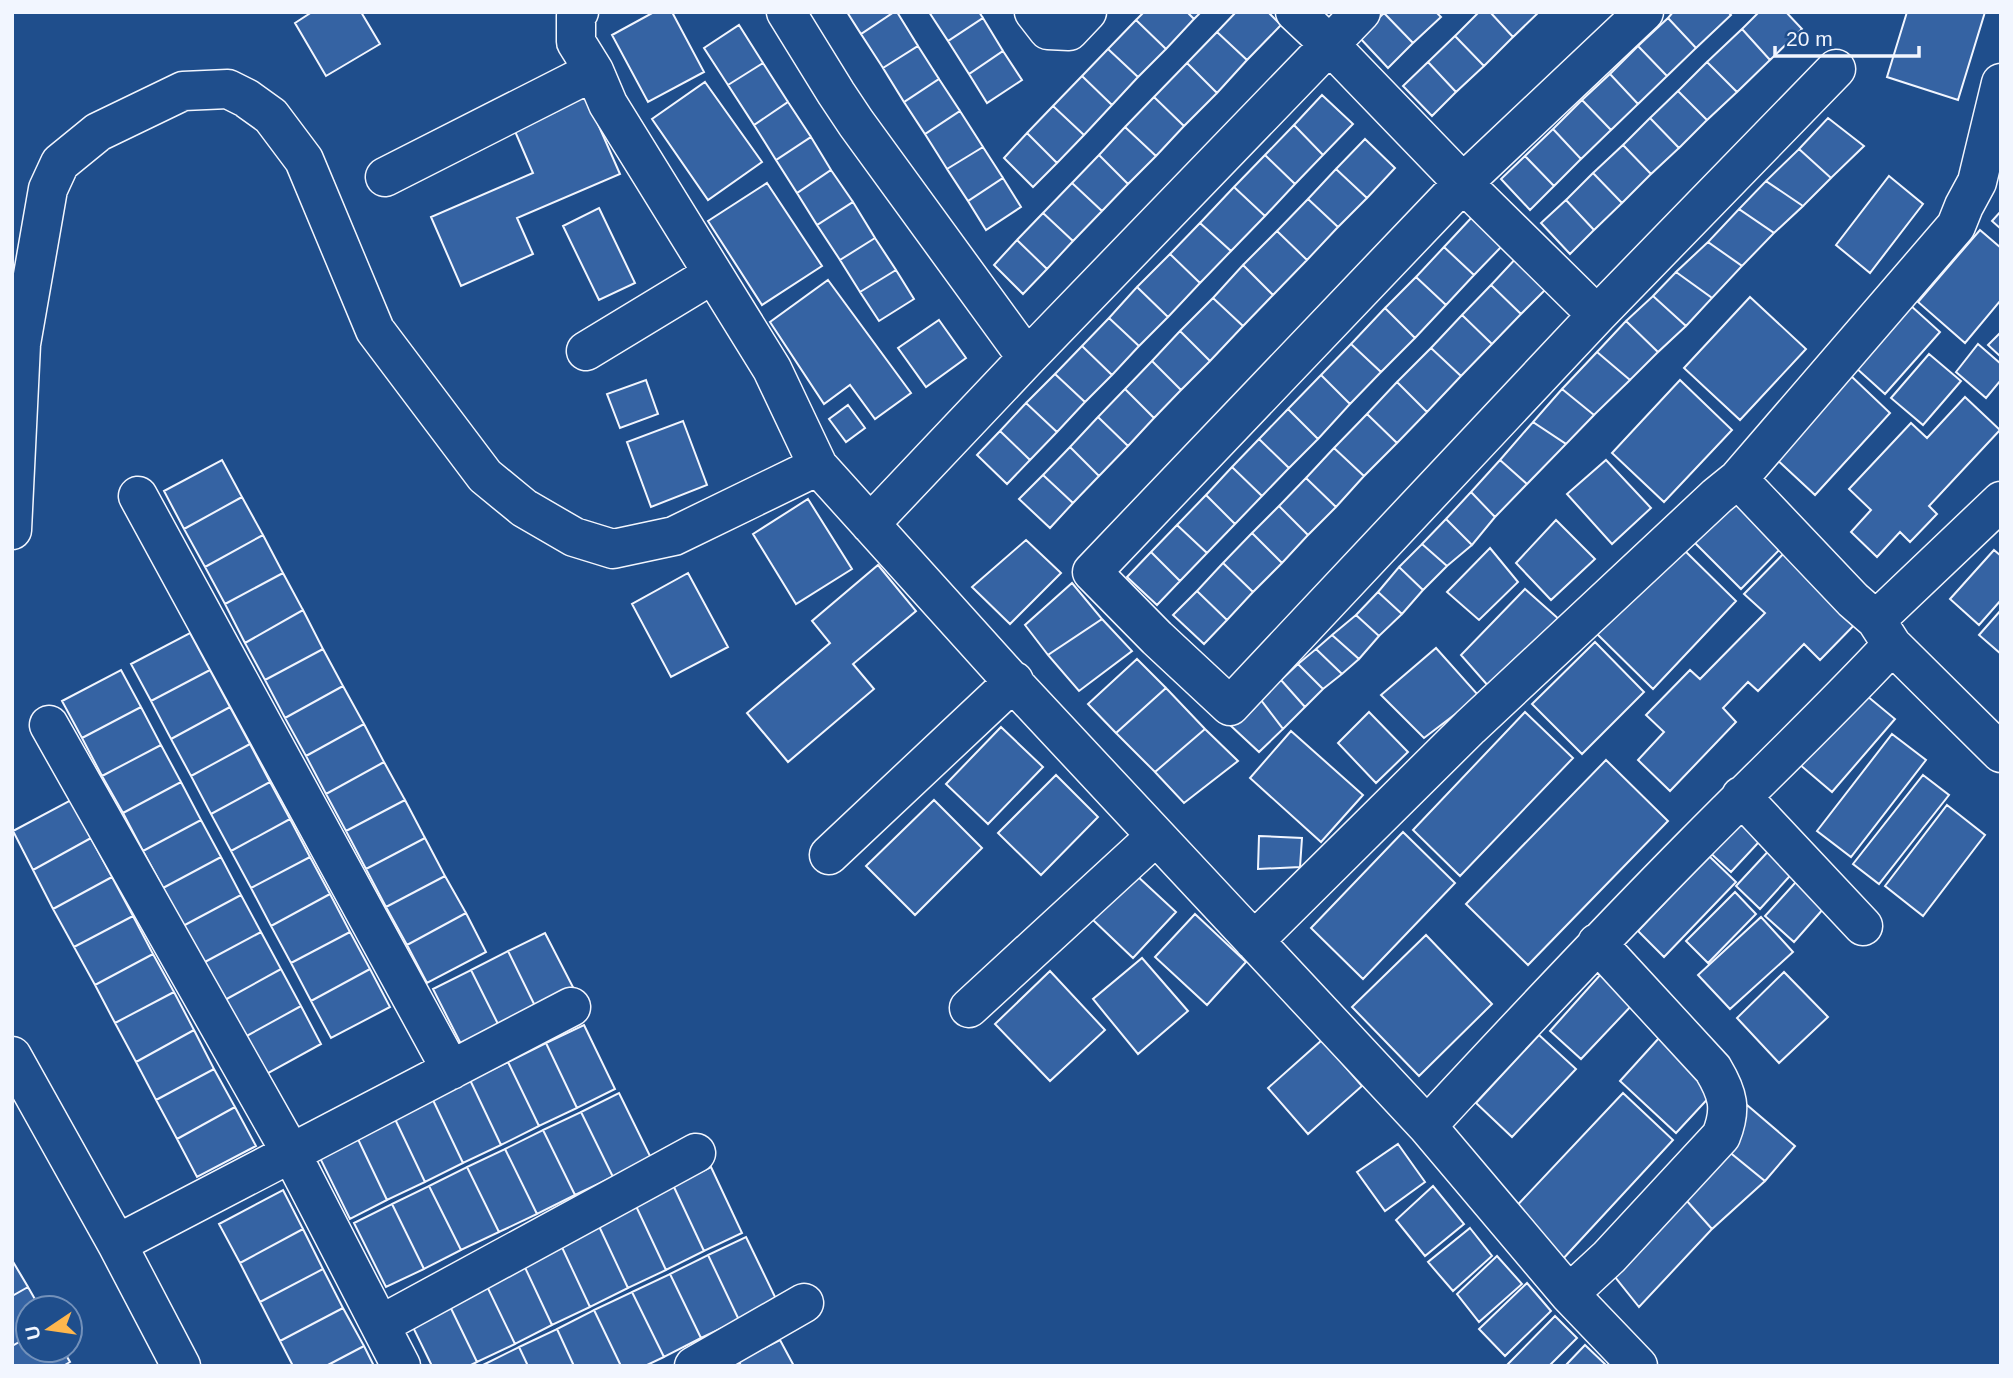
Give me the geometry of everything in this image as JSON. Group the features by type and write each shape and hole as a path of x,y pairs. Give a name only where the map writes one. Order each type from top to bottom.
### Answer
{"street":[{"path":"579,12 576,16 576,42 594,71 608,103 772,369 818,466 1156,836 1427,1126 1569,1294 1638,1366"},
{"path":"786,12 856,123 1027,358"},
{"path":"1034,12 1048,30 1069,31 1087,12"},
{"path":"1295,12 1597,315"},
{"path":"870,524 1361,12"},
{"path":"1644,12 1463,183 1092,572 1230,706 1597,315 1836,69"},
{"path":"386,177 594,71"},
{"path":"1254,941 1470,727 1738,479 1956,226 1977,182 2001,83"},
{"path":"13,527 21,344 48,189 61,163 98,132 183,90 228,89 271,116 304,160 375,330 485,476 524,508 574,537 613,549 674,536 818,466"},
{"path":"586,351 713,274"},
{"path":"1738,479 2001,753"},
{"path":"138,496 451,1070"},
{"path":"1427,1126 1597,943 1741,796 1842,699 1884,632 2001,501"},
{"path":"829,855 1014,681"},
{"path":"49,725 290,1153 401,1366"},
{"path":"1741,796 1863,926"},
{"path":"969,1008 1156,836"},
{"path":"1569,1294 1609,1257 1721,1136 1727,1114 1725,1088 1713,1069 1597,943"},
{"path":"117,1244 570,1007"},
{"path":"12,1056 117,1244 168,1361"},
{"path":"380,1325 696,1153"},
{"path":"694,1366 804,1304"}],"building":[{"path":"312,12 361,12 380,44 326,76 295,23"},
{"path":"654,12 672,12 704,72 648,102 612,35"},
{"path":"847,12 894,12 861,34"},
{"path":"897,12 918,46 883,68 861,34"},
{"path":"929,12 979,12 983,18 948,41"},
{"path":"1144,12 1187,12 1194,19 1166,49 1136,20"},
{"path":"1187,12 1201,12 1194,19"},
{"path":"1236,12 1268,12 1281,25 1247,60 1217,32"},
{"path":"1385,12 1436,12 1441,17 1413,43"},
{"path":"1479,12 1490,12 1513,37 1484,66 1455,36"},
{"path":"1490,12 1539,12 1513,37"},
{"path":"1673,12 1728,12 1731,15 1696,48 1668,18"},
{"path":"1759,12 1786,12 1802,29 1770,60 1742,29"},
{"path":"1907,12 1985,12 1958,100 1887,77"},
{"path":"1384,13 1413,43 1388,68 1359,37"},
{"path":"983,18 1003,51 969,74 948,41"},
{"path":"1668,18 1696,48 1667,76 1638,46"},
{"path":"1136,20 1166,49 1138,77 1108,49"},
{"path":"739,25 763,63 728,85 704,48"},
{"path":"1742,29 1770,60 1737,92 1707,62"},
{"path":"1217,32 1247,60 1217,93 1187,63"},
{"path":"1455,36 1484,66 1456,92 1428,62"},
{"path":"918,46 939,79 904,102 883,68"},
{"path":"1638,46 1667,76 1638,104 1610,74"},
{"path":"1108,49 1138,77 1112,105 1082,76"},
{"path":"1003,51 1022,80 987,103 969,74"},
{"path":"1428,62 1456,92 1432,116 1403,86"},
{"path":"1707,62 1737,92 1707,120 1678,91"},
{"path":"763,63 788,102 754,125 728,85"},
{"path":"1187,63 1217,93 1184,126 1154,97"},
{"path":"1610,74 1638,104 1611,130 1582,100"},
{"path":"1082,76 1112,105 1084,135 1053,106"},
{"path":"939,79 960,111 925,134 904,102"},
{"path":"705,82 762,162 708,200 652,119"},
{"path":"583,90 620,174 517,218 533,254 461,286 431,217 533,173 511,122"},
{"path":"1678,91 1707,120 1679,148 1650,118"},
{"path":"1322,95 1353,124 1323,155 1294,125"},
{"path":"1154,97 1184,126 1156,156 1125,127"},
{"path":"1582,100 1611,130 1581,159 1553,129"},
{"path":"788,102 811,137 776,160 754,125"},
{"path":"1053,106 1084,135 1057,163 1027,133"},
{"path":"960,111 983,147 947,169 925,134"},
{"path":"1650,118 1679,148 1651,174 1623,145"},
{"path":"1828,118 1864,146 1831,178 1799,149"},
{"path":"1294,125 1323,155 1295,184 1265,155"},
{"path":"1125,127 1156,156 1128,184 1099,155"},
{"path":"1553,129 1581,159 1554,186 1525,156"},
{"path":"1027,133 1057,163 1033,187 1004,158"},
{"path":"811,137 831,170 797,193 776,160"},
{"path":"1365,139 1395,168 1367,198 1336,169"},
{"path":"1623,145 1651,174 1622,203 1593,173"},
{"path":"983,147 1003,178 968,201 947,169"},
{"path":"1799,149 1831,178 1803,206 1766,181"},
{"path":"1099,155 1128,184 1102,211 1072,183"},
{"path":"1265,155 1295,184 1265,216 1234,187"},
{"path":"1525,156 1554,186 1530,210 1501,179"},
{"path":"1336,169 1367,198 1338,227 1308,199"},
{"path":"831,170 853,202 817,225 797,193"},
{"path":"1593,173 1622,203 1594,230 1566,200"},
{"path":"1889,176 1923,204 1870,273 1836,245"},
{"path":"1003,178 1021,207 986,230 968,201"},
{"path":"1766,181 1803,206 1774,233 1739,209"},
{"path":"767,183 822,266 762,305 708,221"},
{"path":"1072,183 1102,211 1073,241 1043,213"},
{"path":"1234,187 1265,216 1231,251 1200,223"},
{"path":"1308,199 1338,227 1307,260 1277,231"},
{"path":"1566,200 1594,230 1570,254 1541,223"},
{"path":"853,202 875,238 840,260 817,225"},
{"path":"599,208 635,283 599,300 563,226"},
{"path":"1739,209 1774,233 1742,266 1708,242"},
{"path":"2001,211 2001,229 1992,221"},
{"path":"1043,213 1073,241 1047,269 1017,240"},
{"path":"1473,216 1503,245 1474,275 1444,247"},
{"path":"1200,223 1231,251 1200,283 1170,254"},
{"path":"1980,230 2001,248 2001,300 1965,343 1918,302"},
{"path":"1277,231 1307,260 1273,295 1243,265"},
{"path":"875,238 896,270 860,292 840,260"},
{"path":"1017,240 1047,269 1023,294 994,265"},
{"path":"1708,242 1742,266 1712,298 1676,272"},
{"path":"1444,247 1474,275 1446,305 1416,277"},
{"path":"1170,254 1200,283 1168,317 1137,287"},
{"path":"1519,255 1550,285 1521,314 1491,285"},
{"path":"1243,265 1273,295 1243,326 1213,298"},
{"path":"896,270 914,299 879,321 860,292"},
{"path":"1676,272 1712,298 1686,326 1653,296"},
{"path":"1416,277 1446,305 1415,338 1385,308"},
{"path":"828,280 911,393 875,419 850,385 824,404 770,322"},
{"path":"1491,285 1521,314 1492,344 1462,315"},
{"path":"1137,287 1168,317 1139,346 1109,318"},
{"path":"1653,296 1686,326 1658,352 1626,321"},
{"path":"1750,297 1806,349 1740,420 1684,368"},
{"path":"1213,298 1243,326 1210,361 1180,331"},
{"path":"1910,305 1940,332 1885,394 1855,367"},
{"path":"1385,308 1415,338 1381,372 1351,344"},
{"path":"1462,315 1492,344 1461,376 1431,348"},
{"path":"1109,318 1139,346 1112,375 1082,346"},
{"path":"939,320 966,358 926,387 898,348"},
{"path":"1626,321 1658,352 1630,380 1597,352"},
{"path":"1180,331 1210,361 1181,390 1152,361"},
{"path":"2001,332 2001,357 1988,345"},
{"path":"1351,344 1381,372 1350,404 1321,375"},
{"path":"1978,344 2001,364 2001,380 1986,398 1956,372"},
{"path":"1082,346 1112,375 1085,402 1055,374"},
{"path":"1431,348 1461,376 1427,412 1397,382"},
{"path":"1597,352 1630,380 1594,415 1562,389"},
{"path":"1929,354 1961,381 1923,425 1891,398"},
{"path":"1152,361 1181,390 1154,418 1125,389"},
{"path":"1055,374 1085,402 1057,432 1026,403"},
{"path":"1321,375 1350,404 1318,439 1288,409"},
{"path":"1850,375 1890,413 1815,495 1774,457"},
{"path":"646,380 658,414 620,428 607,394"},
{"path":"1680,380 1732,430 1664,502 1612,453"},
{"path":"1397,382 1427,412 1397,443 1367,414"},
{"path":"1125,389 1154,418 1128,446 1098,417"},
{"path":"1562,389 1594,415 1566,444 1533,422"},
{"path":"1965,397 2000,430 1929,506 1937,514 1910,542 1900,532 1877,557 1851,532 1871,510 1849,489 1911,423 1927,438"},
{"path":"1026,403 1057,432 1030,460 1000,431"},
{"path":"848,405 865,428 846,442 829,419"},
{"path":"1288,409 1318,439 1289,468 1259,439"},
{"path":"1367,414 1397,443 1364,476 1334,448"},
{"path":"1098,417 1128,446 1099,476 1070,447"},
{"path":"683,421 707,485 651,507 627,442"},
{"path":"1533,422 1566,444 1527,484 1500,460"},
{"path":"1000,431 1030,460 1007,484 977,455"},
{"path":"1259,439 1289,468 1262,496 1232,467"},
{"path":"1070,447 1099,476 1073,503 1043,475"},
{"path":"1334,448 1364,476 1336,507 1306,478"},
{"path":"222,460 242,497 184,529 164,491"},
{"path":"1500,460 1527,484 1495,517 1471,492"},
{"path":"1606,460 1651,508 1612,544 1567,494"},
{"path":"1232,467 1262,496 1235,524 1206,495"},
{"path":"1043,475 1073,503 1050,528 1019,499"},
{"path":"1306,478 1336,507 1308,535 1279,506"},
{"path":"1471,492 1495,517 1472,545 1446,519"},
{"path":"1737,492 1787,542 1741,589 1691,539"},
{"path":"1206,495 1235,524 1207,553 1177,525"},
{"path":"242,497 263,535 205,567 184,529"},
{"path":"808,499 852,569 796,604 753,534"},
{"path":"1279,506 1308,535 1282,563 1252,533"},
{"path":"1446,519 1472,545 1447,566 1422,544"},
{"path":"1556,520 1595,559 1551,600 1516,563"},
{"path":"1177,525 1207,553 1180,581 1151,552"},
{"path":"1252,533 1282,563 1253,592 1223,563"},
{"path":"263,535 283,573 225,604 205,567"},
{"path":"1026,540 1061,573 1010,624 972,587"},
{"path":"1422,544 1447,566 1423,590 1399,567"},
{"path":"1791,546 1863,616 1820,660 1804,644 1758,691 1748,682 1723,708 1736,722 1670,791 1638,760 1664,732 1646,715 1690,670 1700,679 1765,613 1744,594"},
{"path":"1681,547 1736,601 1653,689 1597,634"},
{"path":"1490,548 1518,582 1479,620 1447,592"},
{"path":"1994,550 2001,556 2001,600 1979,625 1950,599"},
{"path":"1151,552 1180,581 1157,605 1127,577"},
{"path":"1223,563 1253,592 1227,620 1197,591"},
{"path":"878,565 916,611 853,664 874,689 788,762 747,713 830,643 812,621"},
{"path":"1399,567 1423,590 1402,614 1378,592"},
{"path":"283,573 303,610 245,643 225,604"},
{"path":"688,573 728,647 671,677 632,604"},
{"path":"1072,583 1102,619 1048,655 1025,625"},
{"path":"1525,589 1561,621 1490,688 1461,655"},
{"path":"1197,591 1227,620 1204,644 1173,615"},
{"path":"1378,592 1402,614 1379,636 1356,615"},
{"path":"303,610 323,649 265,680 245,643"},
{"path":"2001,610 2001,654 1979,635"},
{"path":"1356,615 1379,636 1359,659 1332,635"},
{"path":"1102,619 1132,651 1079,691 1048,655"},
{"path":"190,633 210,670 151,701 131,664"},
{"path":"1332,635 1359,659 1342,674 1316,649"},
{"path":"1595,642 1644,692 1582,754 1532,704"},
{"path":"1436,648 1479,696 1424,738 1381,695"},
{"path":"323,649 343,686 285,718 265,680"},
{"path":"1316,649 1342,674 1323,689 1298,664"},
{"path":"1137,659 1166,688 1116,733 1088,704"},
{"path":"1298,664 1323,689 1305,707 1281,680"},
{"path":"121,670 141,707 82,738 62,701"},
{"path":"210,670 230,707 171,739 151,701"},
{"path":"1281,680 1305,707 1283,729 1261,700"},
{"path":"343,686 364,724 306,756 285,718"},
{"path":"1166,688 1205,729 1155,772 1116,733"},
{"path":"1861,691 1895,719 1832,792 1799,764"},
{"path":"1261,700 1283,729 1259,752 1230,725"},
{"path":"141,707 161,745 102,776 82,738"},
{"path":"230,707 250,744 191,776 171,739"},
{"path":"1369,712 1408,752 1376,783 1338,743"},
{"path":"1525,712 1573,758 1460,876 1413,830"},
{"path":"364,724 384,762 326,794 306,756"},
{"path":"1001,727 1043,767 988,824 946,784"},
{"path":"1205,729 1238,761 1184,803 1155,772"},
{"path":"1291,731 1363,795 1321,842 1250,778"},
{"path":"1892,734 1926,760 1851,857 1817,831"},
{"path":"250,744 270,782 211,814 191,776"},
{"path":"161,745 181,782 123,813 102,776"},
{"path":"1606,760 1668,821 1528,965 1466,904"},
{"path":"384,762 405,800 346,831 326,794"},
{"path":"1056,775 1098,817 1041,875 998,833"},
{"path":"1923,775 1949,795 1879,884 1853,864"},
{"path":"181,782 201,820 143,851 123,813"},
{"path":"270,782 290,819 231,851 211,814"},
{"path":"71,800 91,838 33,870 13,831"},
{"path":"405,800 425,838 366,869 346,831"},
{"path":"934,800 982,848 915,915 866,866"},
{"path":"1947,805 1985,835 1923,916 1885,886"},
{"path":"1744,807 1770,830 1731,872 1705,848"},
{"path":"290,819 310,857 251,888 231,851"},
{"path":"201,820 221,857 163,888 143,851"},
{"path":"1403,832 1455,883 1363,979 1311,928"},
{"path":"1259,836 1302,838 1300,867 1258,869"},
{"path":"91,838 112,877 53,909 33,870"},
{"path":"425,838 445,876 386,907 366,869"},
{"path":"1774,845 1798,867 1760,909 1736,886"},
{"path":"1709,856 1736,882 1664,957 1638,931"},
{"path":"221,857 241,895 183,926 163,888"},
{"path":"310,857 330,894 271,926 251,888"},
{"path":"1804,873 1832,899 1794,942 1765,916"},
{"path":"1135,874 1176,912 1133,958 1093,920"},
{"path":"445,876 466,913 407,945 386,907"},
{"path":"112,877 133,916 74,947 53,909"},
{"path":"1735,892 1756,914 1708,963 1686,941"},
{"path":"330,894 350,932 291,963 271,926"},
{"path":"241,895 261,932 203,963 183,926"},
{"path":"466,913 486,952 427,983 407,945"},
{"path":"1195,914 1246,962 1207,1005 1155,957"},
{"path":"133,916 153,954 95,985 74,947"},
{"path":"1761,917 1793,952 1730,1009 1698,975"},
{"path":"261,932 281,969 223,1001 203,963"},
{"path":"350,932 370,969 311,1001 291,963"},
{"path":"545,933 576,993 538,1012 508,951"},
{"path":"1426,935 1492,1004 1419,1076 1352,1007"},
{"path":"508,951 538,1012 501,1030 471,970"},
{"path":"153,954 174,992 115,1023 95,985"},
{"path":"1142,958 1188,1011 1138,1054 1093,999"},
{"path":"281,969 301,1006 243,1038 223,1001"},
{"path":"370,969 390,1007 331,1038 311,1001"},
{"path":"471,970 501,1030 463,1048 433,989"},
{"path":"1050,971 1105,1030 1050,1081 995,1024"},
{"path":"1784,972 1828,1017 1779,1063 1737,1018"},
{"path":"1601,974 1633,1004 1581,1059 1550,1031"},
{"path":"174,992 194,1030 136,1062 115,1023"},
{"path":"301,1006 321,1044 263,1076 243,1038"},
{"path":"584,1025 615,1089 577,1108 546,1043"},
{"path":"194,1030 214,1069 156,1100 136,1062"},
{"path":"1539,1035 1576,1069 1512,1137 1476,1103"},
{"path":"1659,1038 1715,1091 1676,1133 1620,1081"},
{"path":"1322,1040 1362,1086 1308,1134 1268,1088"},
{"path":"546,1043 577,1108 539,1126 508,1062"},
{"path":"508,1062 539,1126 501,1145 470,1080"},
{"path":"214,1069 235,1107 177,1139 156,1100"},
{"path":"470,1080 501,1145 463,1163 432,1098"},
{"path":"619,1093 651,1158 613,1177 581,1112"},
{"path":"1623,1093 1673,1140 1561,1261 1510,1213"},
{"path":"432,1098 463,1163 425,1182 394,1117"},
{"path":"1747,1105 1795,1146 1765,1181 1722,1146"},
{"path":"235,1107 256,1146 197,1177 177,1139"},
{"path":"581,1112 613,1177 575,1195 543,1130"},
{"path":"394,1117 425,1182 387,1200 356,1135"},
{"path":"543,1130 575,1195 537,1214 505,1149"},
{"path":"356,1135 387,1200 350,1219 318,1154"},
{"path":"1398,1144 1425,1182 1385,1211 1357,1172"},
{"path":"1722,1146 1765,1181 1712,1229 1678,1191"},
{"path":"505,1149 537,1214 499,1232 467,1167"},
{"path":"467,1167 499,1232 461,1250 429,1186"},
{"path":"711,1167 742,1233 704,1251 673,1185"},
{"path":"673,1185 704,1251 666,1270 635,1204"},
{"path":"429,1186 461,1250 424,1269 392,1204"},
{"path":"1433,1186 1464,1224 1425,1256 1396,1220"},
{"path":"283,1190 303,1229 240,1263 219,1224"},
{"path":"1678,1191 1712,1229 1639,1307 1607,1267"},
{"path":"392,1204 424,1269 386,1287 354,1223"},
{"path":"635,1204 666,1270 628,1288 597,1222"},
{"path":"597,1222 628,1288 590,1307 559,1241"},
{"path":"1470,1228 1492,1256 1453,1291 1428,1262"},
{"path":"303,1229 323,1269 260,1302 240,1263"},
{"path":"746,1237 777,1301 739,1320 708,1255"},
{"path":"559,1241 590,1307 552,1325 521,1259"},
{"path":"708,1255 739,1320 701,1338 670,1274"},
{"path":"1497,1256 1522,1284 1479,1322 1457,1294"},
{"path":"521,1259 552,1325 515,1344 483,1278"},
{"path":"12,1260 28,1287 12,1296"},
{"path":"323,1269 343,1308 280,1341 260,1302"},
{"path":"670,1274 701,1338 664,1357 632,1292"},
{"path":"483,1278 515,1344 477,1362 445,1296"},
{"path":"1527,1283 1551,1311 1505,1356 1479,1329"},
{"path":"28,1287 32,1294 16,1294"},
{"path":"632,1292 664,1357 645,1366 621,1366 594,1310"},
{"path":"14,1295 12,1346 12,1296"},
{"path":"445,1296 477,1362 469,1366 432,1366 407,1315"},
{"path":"343,1308 364,1346 326,1366 293,1366 280,1341"},
{"path":"594,1310 621,1366 574,1366 557,1329"},
{"path":"1555,1316 1577,1338 1549,1366 1506,1366"},
{"path":"557,1329 574,1366 528,1366 519,1347"},
{"path":"780,1340 794,1366 741,1366 739,1361"},
{"path":"14,1345 14,1364 66,1364 12,1366"},
{"path":"1585,1345 1607,1366 1565,1366"},
{"path":"364,1346 374,1366 326,1366"},
{"path":"519,1347 528,1366 481,1366"}]}
